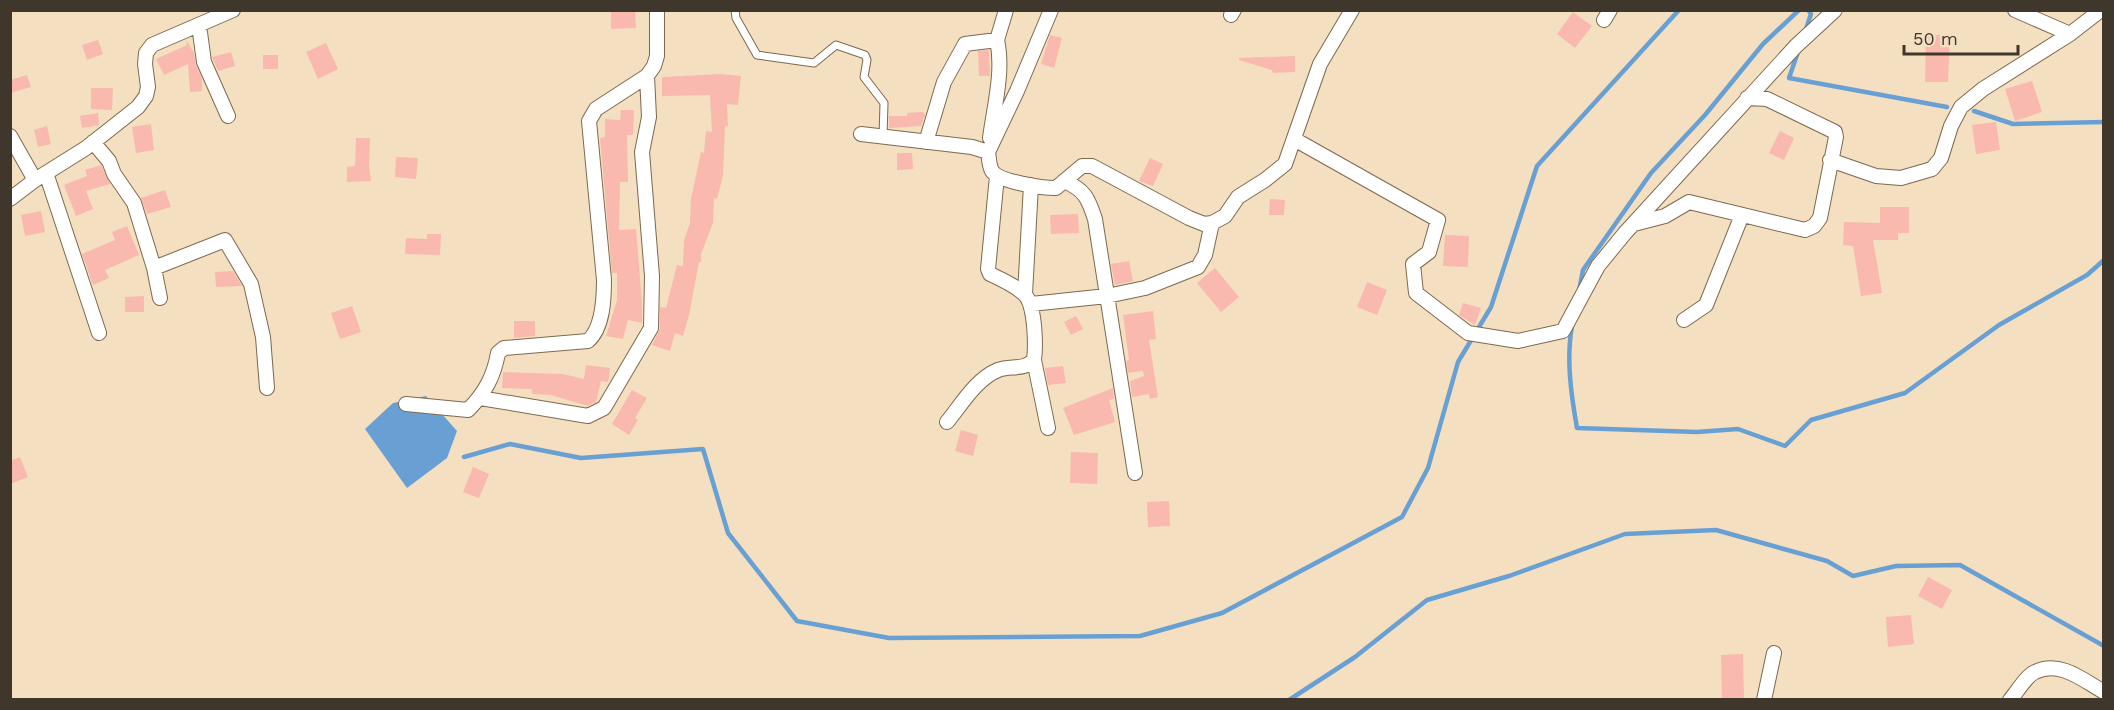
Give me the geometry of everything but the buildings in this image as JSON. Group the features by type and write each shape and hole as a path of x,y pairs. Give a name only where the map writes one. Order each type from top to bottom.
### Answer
{"street":[{"path":"10,199 40,176 93,142 138,107 146,96 148,87 146,53 152,45 233,10"},
{"path":"480,398 588,416 604,408 651,328 652,276 642,152 649,117 647,76 657,56 657,10"},
{"path":"1006,10 998,40 1000,52 998,76 988,152 991,170 998,176 1031,185 1056,188 1082,166 1092,166 1204,224 1212,223 1225,216 1238,197 1285,164 1320,64 1352,10"},
{"path":"988,152 1051,10"},
{"path":"1294,138 1438,220 1429,252 1413,264 1416,293 1468,333 1518,341 1563,331 1598,266 1747,98 1796,46 1835,10"},
{"path":"2015,10 2070,34"},
{"path":"1830,160 1876,176 1901,178 1932,169 1941,158 1951,126 1961,107 1983,89 2070,34 2101,10"},
{"path":"199,25 204,62 228,116"},
{"path":"926,142 944,82 965,44 998,40"},
{"path":"406,404 468,410 480,398 494,373 498,353 504,348 588,341 596,335 604,293 604,280 589,121 596,109 647,76"},
{"path":"1634,224 1665,216 1689,202 1805,230 1814,226 1820,218 1836,136 1833,130 1767,99 1747,98"},
{"path":"861,134 972,147 988,152"},
{"path":"10,136 40,176 99,333"},
{"path":"93,142 109,161 114,174 134,203 154,268 160,298"},
{"path":"998,176 988,269 990,274 1028,299 1107,296 1145,288 1197,267 1205,255 1212,223"},
{"path":"1065,181 1077,186 1088,198 1095,219 1135,473"},
{"path":"1031,185 1028,299 1035,348 1034,360 1048,428"},
{"path":"1684,320 1707,305 1742,215"},
{"path":"154,268 225,240 251,284 263,338 267,388"},
{"path":"946,422 981,381 998,370 1028,366 1034,360"},
{"path":"1764,699 1774,653"},
{"path":"2010,699 2033,672 2050,668 2066,670 2103,692"}],"lane":[{"path":"735,10 736,18 757,55 814,63 836,45 865,55 867,60 864,77 884,104 883,136"}],"water":[{"path":"426,396 457,431 447,458 407,488 365,429 393,403"}],"waterway":[{"path":"464,457 510,444 581,458 703,449 728,533 797,621 889,638 1140,636 1222,613 1402,517 1428,468 1458,362 1491,307 1537,166 1679,10"},
{"path":"1579,291 1583,270 1651,173 1705,115 1763,44 1799,10"},
{"path":"1805,32 1811,14 1808,10"},
{"path":"1798,52 1789,78 1947,107"},
{"path":"1974,111 2013,124 2104,122"},
{"path":"1572,326 1569,364 1577,428 1697,432 1738,429 1785,446 1811,420 1905,393 1999,325 2087,275 2104,260"},
{"path":"1289,700 1355,657 1427,600 1509,576 1625,534 1716,530 1827,561 1853,576 1896,566 1960,565 2104,646"}]}
